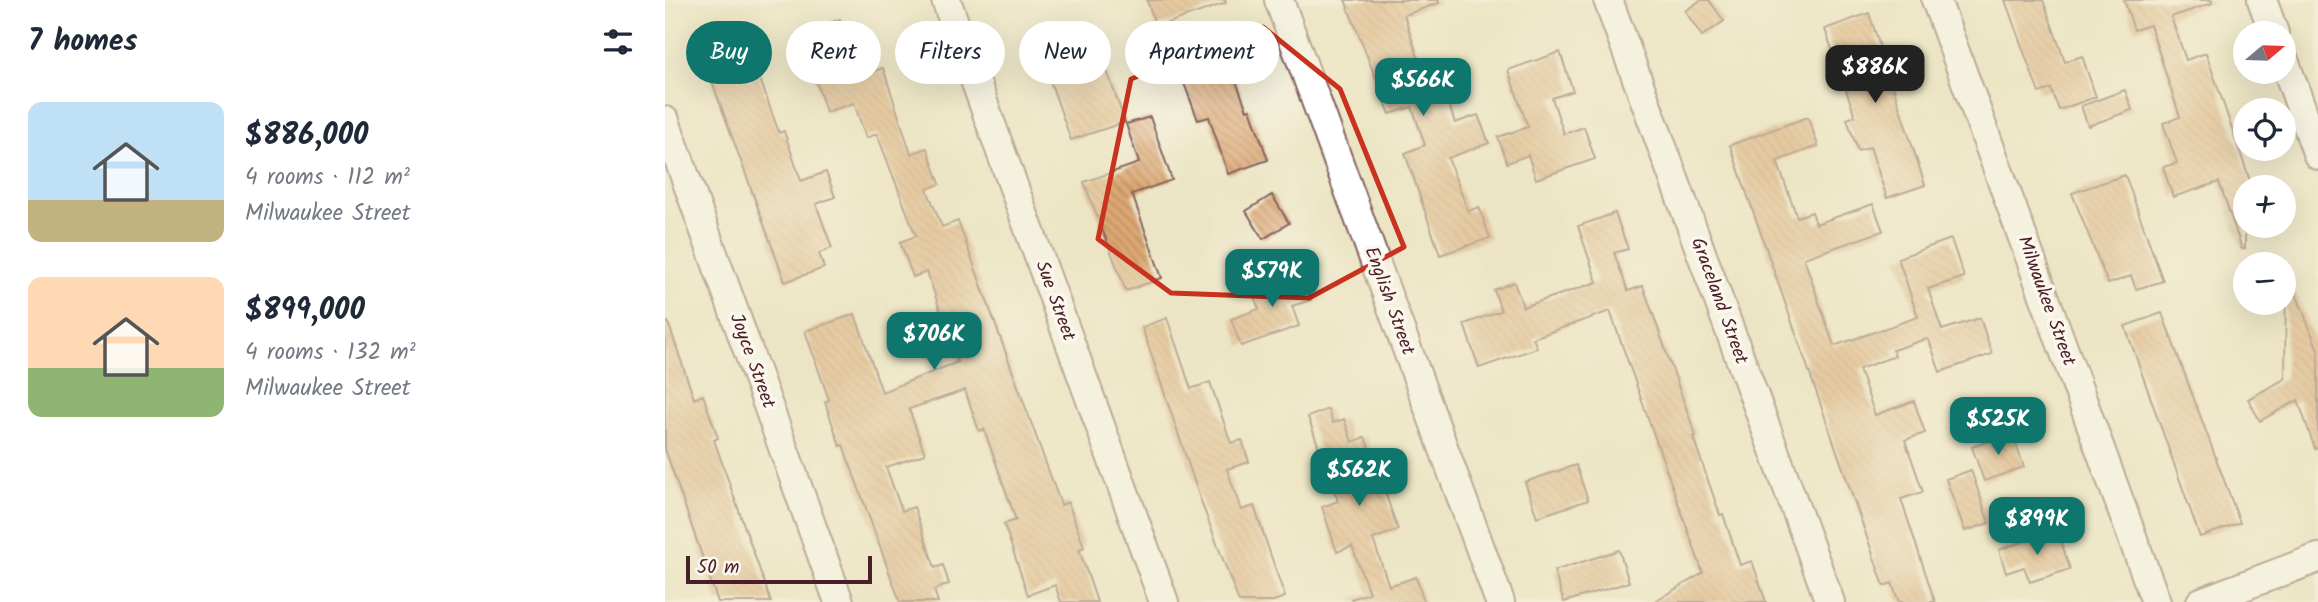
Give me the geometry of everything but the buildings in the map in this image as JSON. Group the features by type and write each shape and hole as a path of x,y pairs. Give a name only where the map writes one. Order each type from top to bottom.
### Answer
{"street":[{"name":"Sue Street","path":"946,0 1164,602"},
{"name":"English Street","path":"1279,0 1500,602"},
{"name":"Graceland Street","path":"1608,0 1829,602"},
{"name":"Milwaukee Street","path":"1936,0 2156,602"},
{"path":"2262,0 2270,21"},
{"path":"2293,84 2318,155"},
{"name":"Joyce Street","path":"665,121 839,602"},
{"path":"2201,602 2318,558"}],"highlighted area":[{"path":"1263,27 1340,89 1404,247 1309,298 1171,293 1098,239 1131,79"}]}
